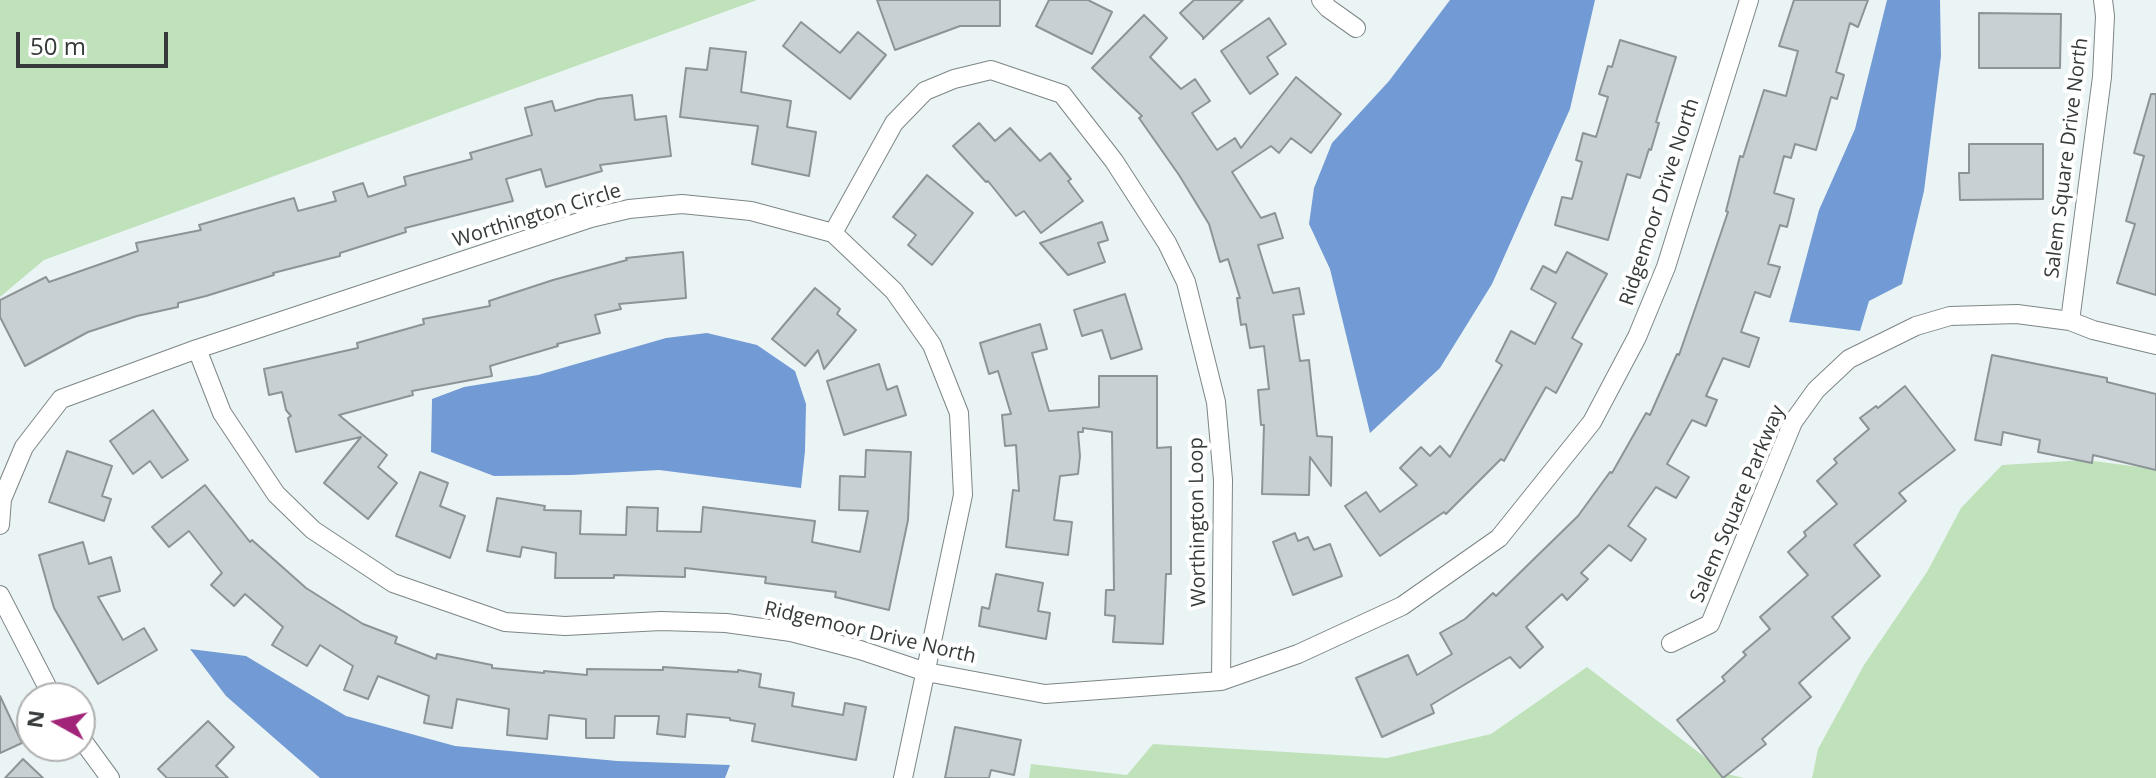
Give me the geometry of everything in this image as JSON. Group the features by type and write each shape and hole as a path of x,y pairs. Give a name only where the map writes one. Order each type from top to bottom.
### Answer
{"street":[{"path":"1321,0 1356,28"},
{"name":"Ridgemoor Drive North","path":"197,349 222,413 276,494 313,530 393,583 505,622 565,626 661,621 726,623 791,632 926,672 1045,694 1221,681 1298,654 1402,606 1499,538 1592,422 1637,337 1666,267 1749,0"},
{"name":"Salem Square Drive North","path":"2070,321 2102,77 2103,0"},
{"name":"Worthington Loop","path":"833,233 894,123 925,91 954,79 991,70 1062,94 1114,161 1167,243 1186,282 1216,402 1223,480 1221,681"},
{"name":"Worthington Circle","path":"0,525 2,499 24,447 61,399 197,349 591,218 629,209 682,204 751,211 833,233 894,291 932,345 959,413 963,495 903,778"},
{"name":"Salem Square Parkway","path":"1671,643 1710,624 1793,422 1816,390 1849,359 1916,326 1950,316 2017,314 2070,321 2093,330 2156,345"},
{"path":"0,595 45,682"},
{"path":"96,759 110,778"}],"green space":[{"path":"0,0 757,0 44,260 0,297"},
{"path":"2085,460 2156,469 2156,778 1812,778 1818,749 1864,665 1927,572 1961,508 2002,465"},
{"path":"1587,667 1727,774 1744,778 1029,778 1031,764 1127,775 1153,744 1387,758 1491,734"}],"water":[{"path":"1450,0 1595,0 1570,109 1492,284 1440,368 1370,433 1330,269 1309,224 1314,188 1332,143 1389,81"},
{"path":"1887,0 1940,0 1941,56 1924,191 1902,284 1869,301 1860,331 1789,322 1819,210 1855,129"},
{"path":"707,333 757,345 795,371 806,404 801,488 659,470 494,476 431,452 432,399 464,387 538,375 666,338"},
{"path":"190,649 246,656 346,716 455,746 617,761 730,765 725,778 320,778 226,696"}],"building":[{"path":"877,0 1000,0 1000,26 960,26 895,50"},
{"path":"1049,0 1088,0 1112,12 1092,54 1036,26"},
{"path":"1194,0 1243,0 1203,39 1180,13"},
{"path":"1794,0 1868,0 1858,27 1850,23 1836,72 1844,75 1837,99 1831,97 1816,150 1795,144 1791,158 1784,156 1774,193 1794,199 1787,227 1780,225 1768,264 1780,267 1770,297 1755,292 1741,332 1759,338 1749,367 1723,358 1706,396 1717,400 1706,426 1692,420 1667,464 1689,477 1676,498 1656,487 1628,526 1646,539 1631,561 1609,545 1581,573 1588,579 1567,600 1562,594 1526,627 1543,647 1520,668 1510,657 1431,705 1434,713 1382,737 1356,678 1408,655 1417,675 1452,654 1440,633 1465,619 1493,593 1496,596 1578,516 1612,473 1646,413 1650,415 1679,355 1728,212 1740,156 1743,157 1764,90 1786,96 1798,51 1779,46"},
{"path":"1979,13 2061,14 2060,68 1979,68"},
{"path":"1144,15 1167,38 1150,57 1181,89 1195,79 1210,101 1192,113 1217,150 1235,138 1241,148 1296,77 1341,114 1311,153 1291,138 1279,153 1271,146 1232,172 1261,218 1275,213 1283,238 1258,245 1273,293 1299,288 1304,314 1293,315 1300,361 1309,360 1317,436 1332,437 1331,486 1310,457 1309,495 1262,494 1264,425 1261,425 1258,390 1269,389 1264,346 1250,348 1246,324 1241,325 1237,298 1240,298 1228,259 1220,262 1209,224 1179,175 1139,118 1142,116 1092,68"},
{"path":"1269,18 1286,44 1267,57 1278,74 1250,94 1221,51"},
{"path":"801,22 840,53 858,32 886,55 850,99 783,46"},
{"path":"1620,40 1676,57 1656,122 1659,123 1651,150 1640,178 1627,174 1608,240 1555,225 1562,197 1572,199 1582,162 1576,160 1583,133 1596,137 1608,97 1599,94"},
{"path":"710,48 746,52 741,92 791,101 787,127 816,132 809,176 752,164 758,126 680,117 686,68 707,70"},
{"path":"2151,94 2156,94 2156,295 2117,283 2135,224 2126,221 2144,156 2134,153"},
{"path":"632,95 635,120 666,116 671,156 600,165 602,171 546,187 541,169 506,179 513,201 405,228 406,232 340,253 340,256 273,273 178,303 178,307 88,332 25,366 0,317 0,300 46,277 49,282 138,251 136,243 201,230 199,225 294,198 298,211 336,201 333,192 363,183 368,197 406,185 404,177 472,159 470,153 532,135 525,108 552,101 555,111 598,99"},
{"path":"979,123 995,141 1010,128 1040,161 1050,153 1071,179 1068,181 1083,201 1041,233 1024,211 1016,216 988,181 953,146"},
{"path":"1969,144 2043,144 2043,199 1960,200 1959,173 1969,173"},
{"path":"927,175 973,213 932,265 908,245 916,235 893,217"},
{"path":"1102,222 1108,240 1098,243 1105,262 1068,275 1040,243"},
{"path":"683,252 686,298 619,304 621,309 595,315 600,333 490,366 492,376 412,391 413,395 339,415 387,455 378,467 397,483 368,519 324,483 361,437 296,452 288,418 291,416 286,410 282,392 269,395 264,369 358,348 357,343 424,324 423,319 490,306 489,301 626,258"},
{"path":"1567,252 1607,274 1572,338 1582,344 1556,393 1546,387 1504,461 1501,459 1446,514 1444,512 1380,556 1345,506 1366,492 1380,512 1417,485 1400,468 1421,447 1430,456 1440,446 1450,457 1502,365 1496,361 1511,331 1535,344 1556,303 1531,289 1543,266 1556,273"},
{"path":"815,288 840,309 837,314 856,330 824,369 818,350 805,366 772,339"},
{"path":"1125,294 1142,349 1111,359 1102,330 1082,336 1074,310"},
{"path":"1040,324 1047,349 1032,353 1049,411 1099,407 1099,376 1157,376 1157,448 1171,447 1171,574 1166,574 1163,644 1113,642 1115,616 1105,615 1106,590 1114,590 1112,432 1083,428 1083,432 1078,432 1078,474 1060,476 1054,520 1072,522 1068,555 1006,547 1013,490 1019,491 1016,445 1005,446 1002,415 1011,414 998,371 989,374 980,343"},
{"path":"1992,355 2107,378 2107,382 2156,394 2156,470 2093,455 2092,463 2038,452 2040,440 2003,432 2001,445 1975,440"},
{"path":"879,364 887,390 897,386 906,415 844,435 827,381"},
{"path":"1905,386 1955,450 1899,493 1906,501 1854,545 1880,576 1832,617 1850,638 1799,683 1811,697 1762,739 1766,744 1723,778 1677,720 1725,681 1722,677 1746,655 1743,652 1770,629 1760,617 1808,575 1788,552 1806,536 1804,532 1837,504 1817,481 1837,463 1834,459 1869,429 1860,418"},
{"path":"153,410 188,460 162,478 150,461 133,474 110,441"},
{"path":"866,450 911,452 908,520 889,610 835,597 836,592 765,583 766,577 685,568 685,577 614,575 614,578 555,578 556,553 522,547 520,557 487,551 497,498 545,506 544,510 581,511 580,534 626,535 627,507 658,508 657,531 701,532 703,507 815,521 812,542 860,552 868,511 839,510 840,476 865,477"},
{"path":"67,451 112,466 102,496 111,499 104,521 49,502"},
{"path":"420,472 448,483 440,506 465,516 450,558 396,536"},
{"path":"205,485 250,542 252,540 306,588 363,624 397,637 395,643 436,659 437,654 492,665 492,668 544,673 587,675 587,669 663,670 663,667 761,674 759,687 794,693 792,706 843,715 845,703 866,707 856,760 752,741 755,724 730,718 687,714 685,737 657,734 659,716 615,716 614,738 586,738 586,719 549,715 547,739 507,735 509,709 457,699 452,728 424,723 429,696 378,676 368,699 344,690 353,666 320,645 307,666 272,645 283,627 245,594 234,606 211,585 222,573 189,531 169,547 152,527"},
{"path":"1295,533 1298,541 1308,537 1314,550 1330,544 1342,576 1293,595 1273,542"},
{"path":"83,542 89,564 111,557 120,591 98,597 123,640 144,628 157,650 98,684 54,608 39,555"},
{"path":"996,574 1043,583 1038,611 1050,613 1046,639 979,626 982,607 989,609"},
{"path":"0,696 16,730 16,746 0,753"},
{"path":"208,721 234,747 216,766 228,778 167,778 158,769"},
{"path":"955,727 1021,740 1014,775 991,770 989,778 945,778"},
{"path":"20,762 26,762 43,778 5,778"}]}
